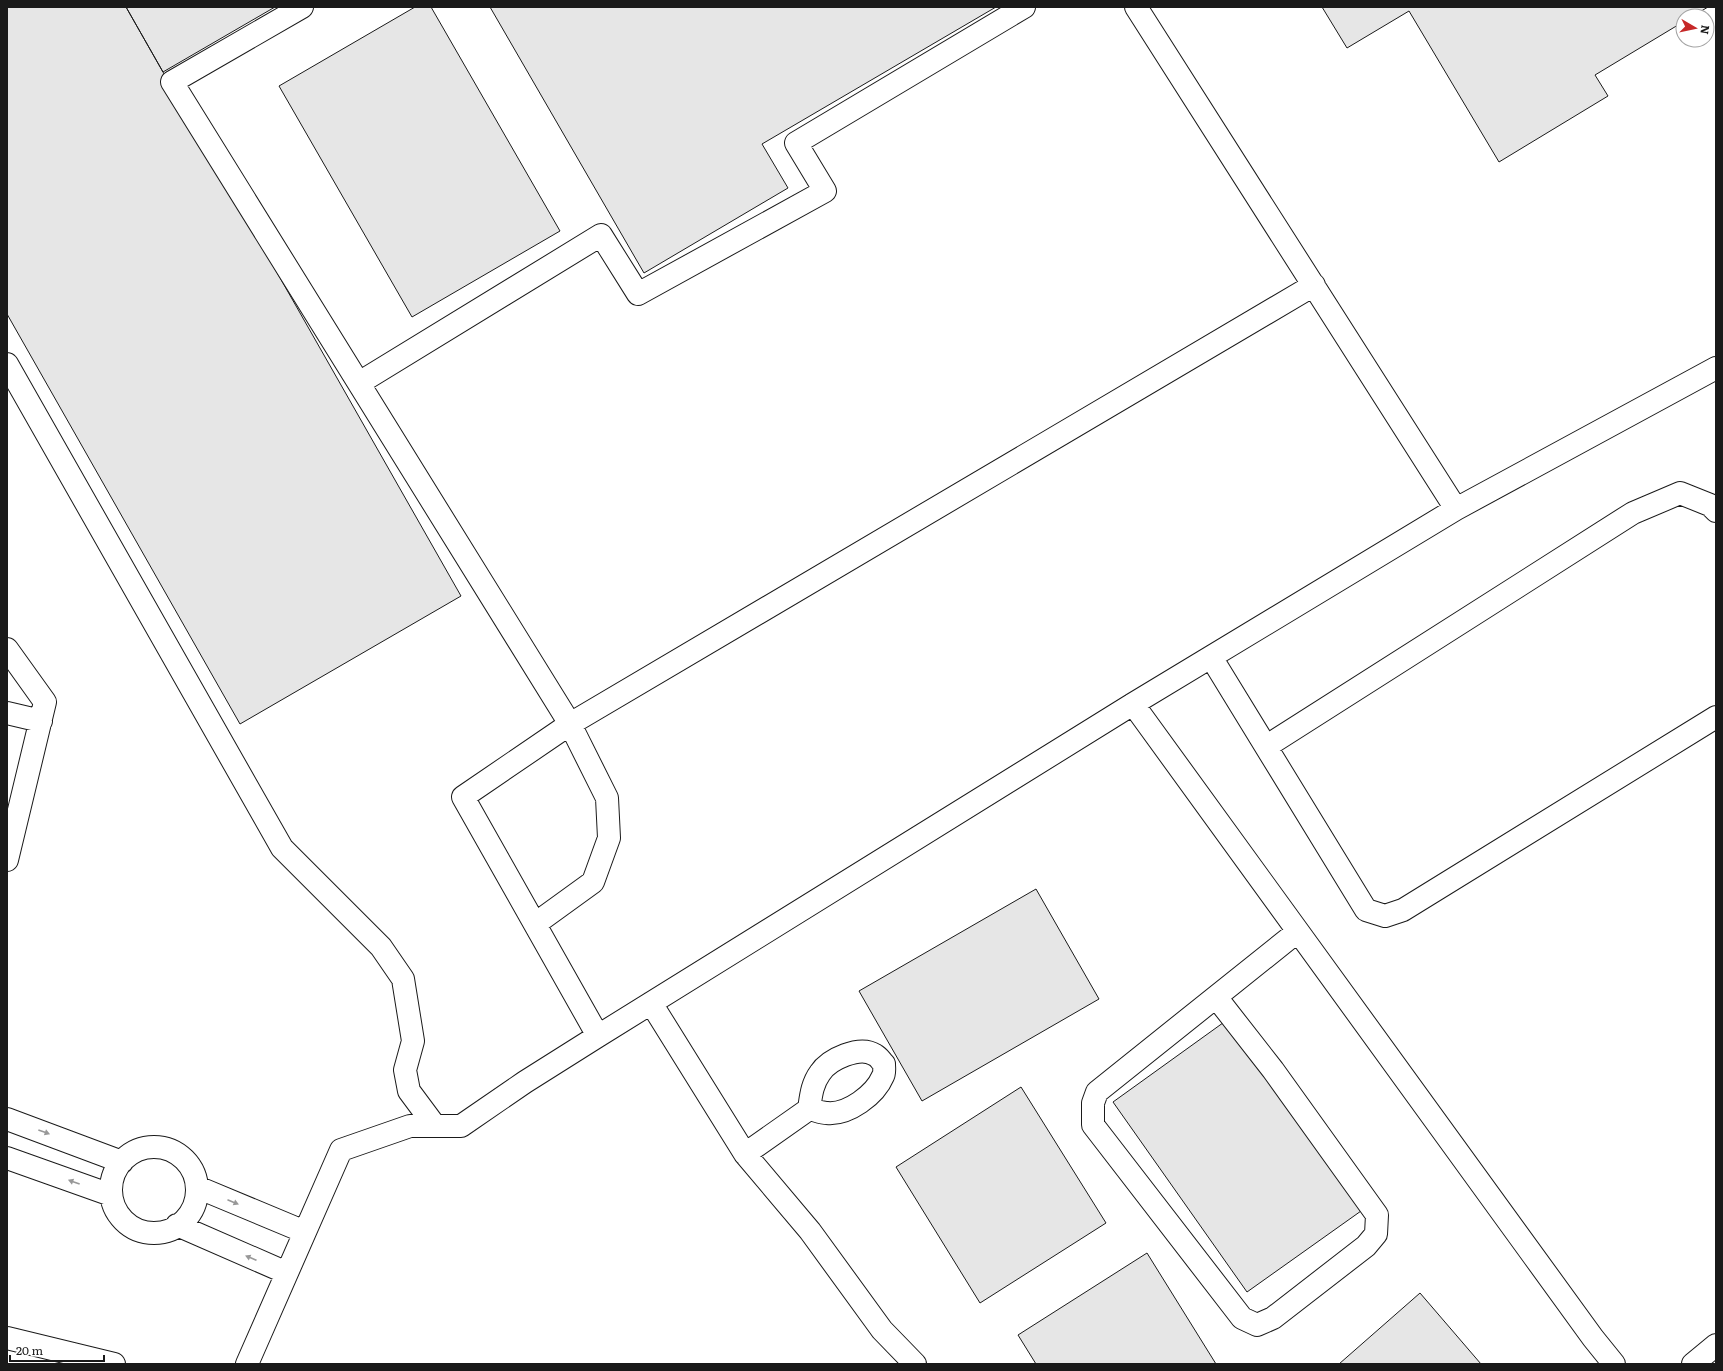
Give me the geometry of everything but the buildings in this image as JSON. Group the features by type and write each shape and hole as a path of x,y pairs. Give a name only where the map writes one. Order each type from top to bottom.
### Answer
{"street":[{"path":"302,7 172,82 570,724 607,798 609,838 593,882 535,924"},
{"path":"359,383 601,235 638,294 825,191 796,143 1024,7"},
{"path":"1136,7 1456,509"},
{"path":"598,1036 463,797 570,724 1314,286"},
{"path":"7,364 282,848 381,947 403,979 413,1041 405,1070 409,1091 435,1126"},
{"path":"247,1364 341,1150 410,1126 461,1126 524,1082 1133,704 1456,509 1716,368"},
{"path":"1267,746 1633,513 1680,493 1710,505 1716,511"},
{"path":"7,649 45,702 7,860"},
{"path":"1211,657 1267,746 1366,910 1384,916 1403,910 1716,717"},
{"path":"1133,704 1588,1332 1614,1364"},
{"path":"7,713 41,721"},
{"path":"1216,997 1273,1070 1377,1215 1376,1234 1366,1246 1273,1318 1257,1325 1242,1318 1093,1125 1093,1103 1098,1092 1216,997 1298,932"},
{"path":"651,1003 745,1154 810,1231 882,1330 915,1364"},
{"path":"745,1154 809,1109"},
{"path":"7,1119 122,1162"},
{"path":"151,1147 165,1148 177,1153 187,1162 194,1173 197,1187 196,1200 190,1213 182,1223 171,1230 158,1233 145,1232 133,1228 122,1219 115,1208 111,1195 112,1181 117,1168 122,1162 138,1150 151,1147"},
{"path":"7,1158 111,1195"},
{"path":"197,1187 305,1232"},
{"path":"177,1225 287,1273"},
{"path":"7,1338 114,1364"},
{"path":"1693,1364 1716,1345"}]}
